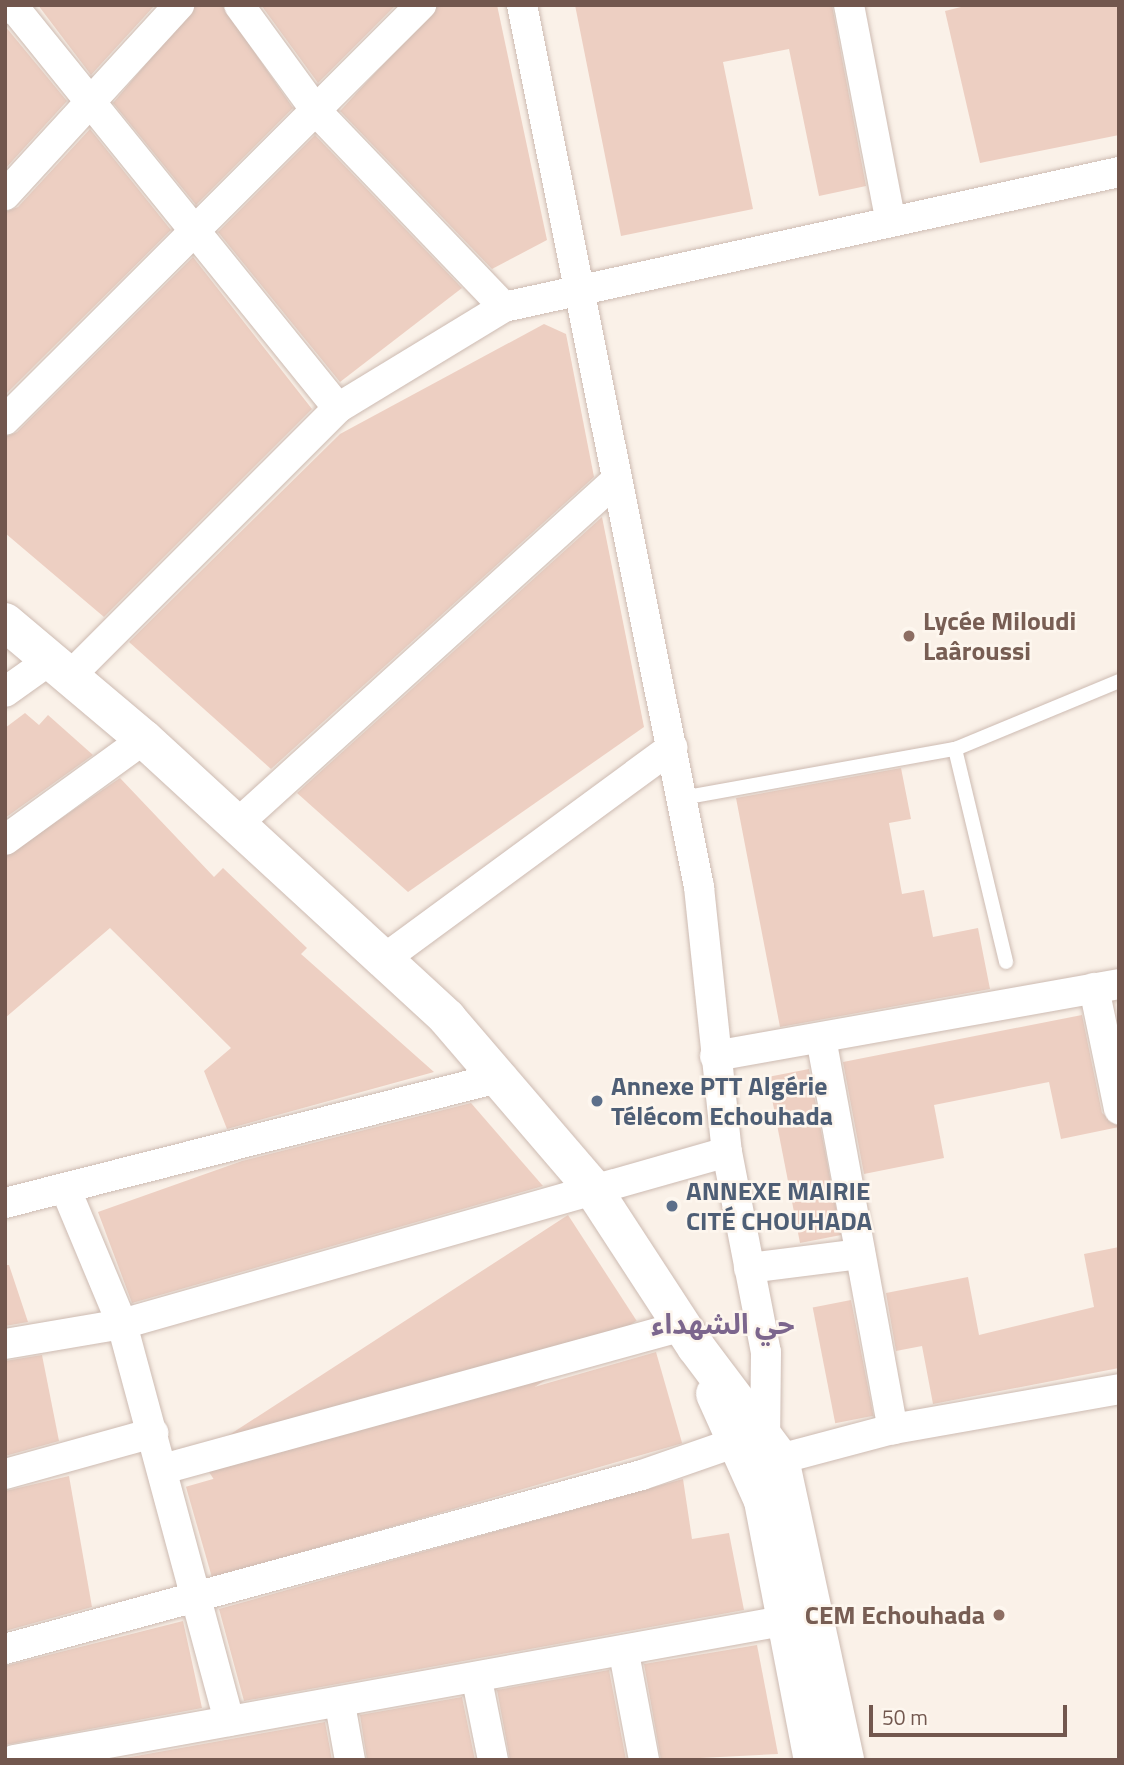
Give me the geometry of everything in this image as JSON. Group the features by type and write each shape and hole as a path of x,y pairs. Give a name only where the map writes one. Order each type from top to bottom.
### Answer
{"street":[{"path":"5,9 12,5 338,408"},
{"path":"5,195 178,5"},
{"path":"239,5 317,112 504,307"},
{"path":"5,420 193,227 317,112 421,5"},
{"path":"522,5 579,288 613,483 673,747 699,887 727,1152 766,1352 761,1446 763,1501 783,1621 813,1760"},
{"path":"849,5 890,217"},
{"path":"5,692 59,669 338,408 504,307 890,217 1119,172"},
{"path":"236,825 613,483"},
{"path":"5,622 144,739 384,959 502,1077 591,1186 761,1446 845,1760"},
{"path":"5,840 144,739"},
{"path":"384,959 673,747"},
{"path":"715,1056 1107,986 1119,1109"},
{"path":"821,1038 893,1429"},
{"path":"5,1203 66,1190 502,1077"},
{"path":"5,1344 122,1324 378,1256 591,1186 727,1152"},
{"path":"66,1190 122,1324 229,1721"},
{"path":"749,1268 860,1254"},
{"path":"163,1469 689,1336"},
{"path":"5,1649 642,1475 761,1446 893,1429 1119,1389"},
{"path":"5,1474 153,1433"},
{"path":"14,1760 477,1680 783,1621"},
{"path":"624,1653 643,1760"},
{"path":"477,1680 493,1760"},
{"path":"340,1704 350,1760"}],"lane":[{"path":"682,798 955,749 1119,681"},
{"path":"955,749 1006,962"}],"building":[{"path":"38,5 155,5 91,75"},
{"path":"196,5 222,5 293,108 196,205 113,103"},
{"path":"261,5 396,5 318,83"},
{"path":"438,5 497,5 547,240 492,269 340,111"},
{"path":"575,5 832,5 866,186 819,196 789,49 723,62 753,209 621,236"},
{"path":"969,5 1119,5 1119,135 980,163 945,11"},
{"path":"5,26 67,101 5,169"},
{"path":"90,129 171,230 5,395 5,212 18,207"},
{"path":"315,135 462,288 340,382 218,232"},
{"path":"193,257 312,409 104,617 5,533 5,437 17,432"},
{"path":"544,324 566,334 594,477 271,769 129,642 340,434"},
{"path":"602,517 644,727 408,892 297,793"},
{"path":"25,713 39,725 48,715 93,755 5,818 5,728"},
{"path":"901,768 911,819 889,823 902,894 924,890 933,937 978,928 990,989 780,1027 736,798"},
{"path":"120,778 214,877 223,868 307,948 301,954 434,1072 227,1129 204,1071 231,1048 110,928 5,1018 5,857"},
{"path":"1082,1015 1102,1113 1119,1127 1061,1139 1049,1082 934,1105 944,1158 864,1174 843,1062"},
{"path":"809,1069 841,1235 800,1243 768,1077"},
{"path":"471,1103 543,1186 132,1303 98,1212 242,1161"},
{"path":"568,1215 637,1321 267,1561 198,1455"},
{"path":"1119,1247 1119,1368 933,1404 922,1346 896,1351 886,1293 968,1277 979,1335 1094,1307 1084,1254"},
{"path":"5,1265 9,1265 28,1322 5,1326"},
{"path":"851,1300 874,1416 835,1423 813,1307"},
{"path":"656,1352 682,1443 212,1578 186,1487"},
{"path":"42,1355 59,1441 5,1456 5,1361"},
{"path":"69,1476 92,1607 5,1631 5,1491"},
{"path":"683,1479 692,1539 729,1533 744,1610 244,1701 219,1609"},
{"path":"183,1621 202,1708 5,1745 5,1666"},
{"path":"757,1645 778,1754 661,1760 644,1664"},
{"path":"609,1670 626,1760 510,1760 497,1690"},
{"path":"462,1697 475,1760 367,1760 360,1715"},
{"path":"325,1722 332,1760 114,1760"}],"place":[{"name":"Lycée Miloudi Laâroussi","path":"909,636"},
{"name":"Annexe PTT Algérie Télécom Echouhada","path":"597,1101"},
{"name":"ANNEXE MAIRIE CITÉ CHOUHADA","path":"672,1206"},
{"name":"CEM Echouhada","path":"999,1615"}],"district":[{"name":"حي الشهداء","path":"723,1324"}]}
